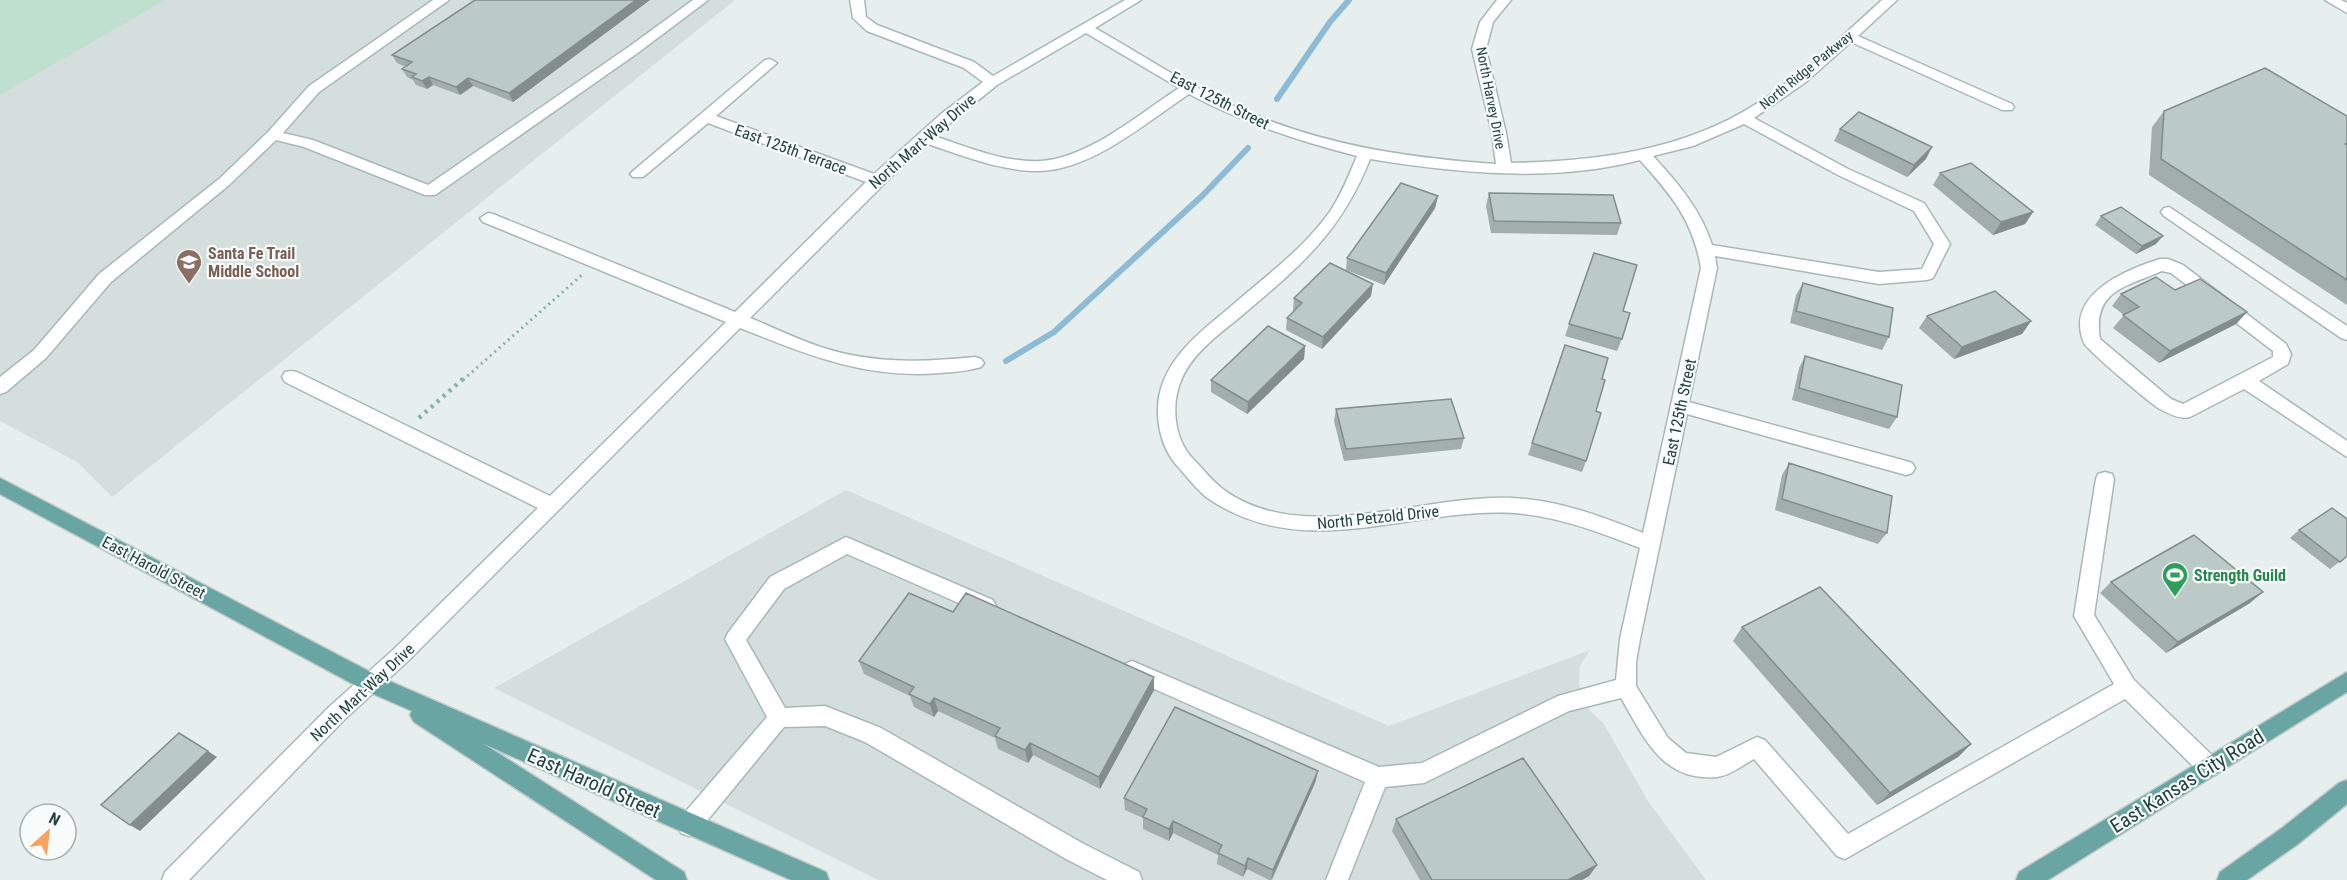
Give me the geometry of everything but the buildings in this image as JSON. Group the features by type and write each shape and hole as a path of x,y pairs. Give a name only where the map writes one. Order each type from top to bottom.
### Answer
{"main road":[{"name":"East Harold Street","path":"0,485 372,683 689,825 818,880"},
{"name":"East Kansas City Road","path":"2027,880 2347,681"},
{"name":"East Harold Street","path":"372,683 676,880"},
{"path":"2228,880 2290,836 2347,790"}],"street":[{"path":"0,387 39,354 105,278 155,236 202,201 273,135 314,89 442,0"},
{"path":"273,135 308,143 430,191 504,138 635,51 701,0"},
{"path":"856,0 860,18 872,28 969,65 992,82"},
{"name":"North Mart-Way Drive","path":"173,880 337,713 372,683 552,506 876,180 923,137 992,82 1134,0"},
{"name":"North Harvey Drive","path":"1504,0 1488,18 1479,50 1499,133 1504,169"},
{"name":"North Ridge Parkway","path":"1504,169 1570,166 1644,155 1706,136 1744,118 1786,90 1890,0"},
{"path":"2332,0 2347,9"},
{"name":"East 125th Street","path":"1086,28 1190,87 1249,118 1276,129 1365,154 1504,169"},
{"path":"1848,36 2007,107"},
{"name":"East 125th Terrace","path":"638,174 770,63"},
{"path":"923,137 994,161 1041,166 1072,159 1098,148 1190,87"},
{"name":"East 125th Terrace","path":"706,117 876,180"},
{"path":"1708,250 1732,252 1879,278 1927,274 1942,244 1919,207 1843,172 1744,118"},
{"name":"North Petzold Drive","path":"1365,154 1347,197 1323,232 1298,258 1186,357 1173,380 1166,405 1166,422 1174,449 1198,480 1215,494 1255,515 1279,521 1303,524 1348,523 1475,506 1511,505 1558,511 1593,521 1650,544"},
{"name":"East 125th Street","path":"1626,687 1626,662 1630,639 1708,277 1708,250 1703,233 1694,216 1644,155"},
{"path":"2169,212 2347,334"},
{"path":"488,218 819,353 853,363 890,369 930,368 975,363"},
{"path":"2160,265 2168,265 2177,269 2280,348 2283,354 2282,360 2245,381 2184,412 2165,404 2092,342 2089,332 2090,309 2098,294 2160,265"},
{"path":"291,376 552,506"},
{"path":"2245,381 2347,450"},
{"path":"1681,406 1906,468"},
{"path":"2105,479 2084,616 2127,687 2209,767"},
{"path":"779,718 735,639 777,583 846,544 999,611"},
{"path":"1119,664 1378,777 1424,773 1565,703 1626,687 1660,745 1680,761 1696,766 1718,766 1757,747 1845,848 2127,687"},
{"path":"689,825 779,718 825,716 873,735 1074,851 1131,880"},
{"path":"1337,880 1378,777"}],"path":[{"path":"403,432 597,262"}],"shaded area":[{"name":"Santa Fe Trail Middle School","path":"0,0 735,0 112,497 77,462 0,421"},
{"path":"846,490 1389,726 1590,650 1580,666 1581,697 1592,713 1604,724 1648,801 1706,880 878,880 494,688"}],"green space":[{"path":"0,0 165,0 0,95"}],"waterway":[{"path":"1277,99 1330,22 1349,0"},
{"path":"1006,361 1054,332 1203,195 1248,148"}],"place":[{"name":"Santa Fe Trail Middle School","path":"189,285"},
{"name":"Strength Guild","path":"2175,598"}]}
